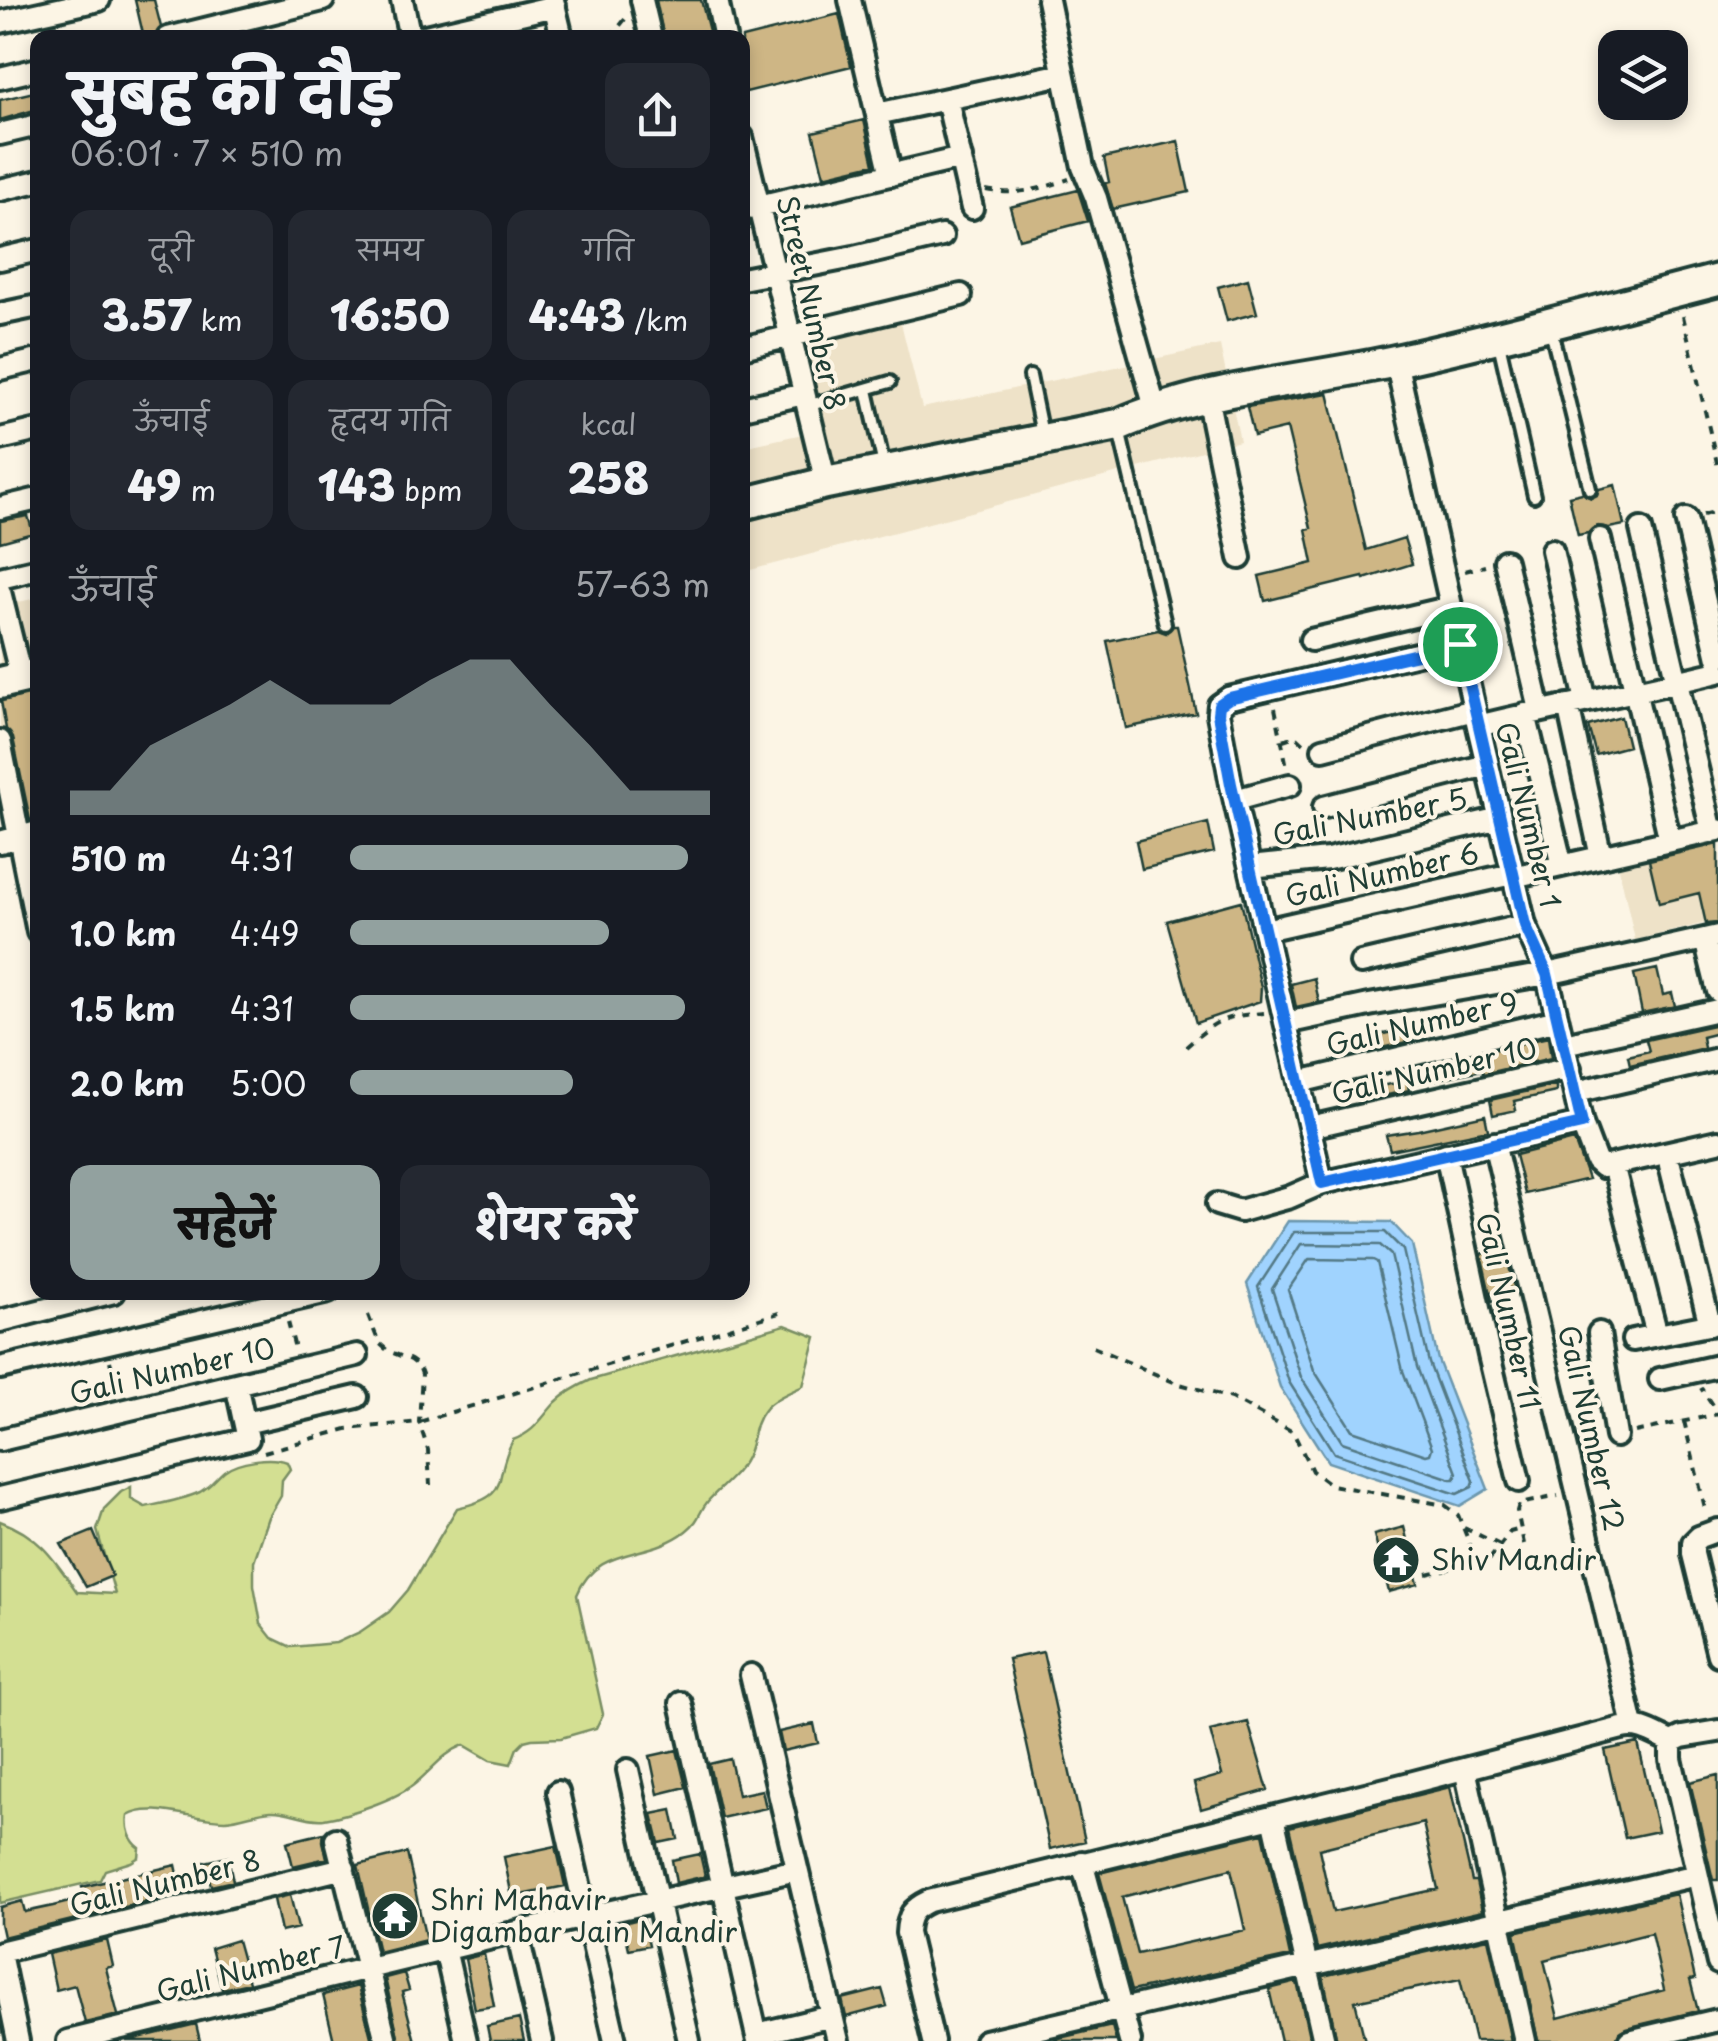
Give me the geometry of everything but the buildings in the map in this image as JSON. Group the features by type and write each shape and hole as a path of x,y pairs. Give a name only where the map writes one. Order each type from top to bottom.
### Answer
{"street":[{"path":"0,22 99,0"},
{"path":"200,30 322,0"},
{"path":"402,0 411,30"},
{"path":"642,0 649,30"},
{"path":"717,0 724,30"},
{"path":"850,0 891,175"},
{"path":"1048,0 1083,166 1096,198 1155,408"},
{"path":"445,30 554,3 560,30"},
{"path":"0,78 30,71"},
{"path":"877,114 1063,74"},
{"path":"947,99 972,208"},
{"path":"0,134 30,128"},
{"path":"751,208 961,158"},
{"path":"0,190 30,184"},
{"name":"Street Number 8","path":"751,208 776,271 826,483"},
{"path":"750,277 942,236"},
{"path":"0,259 30,252"},
{"path":"750,502 826,483 1118,425 1155,408 1396,361 1718,280"},
{"path":"750,346 961,295"},
{"path":"0,314 30,308"},
{"name":"Gali Number 1","path":"1396,361 1525,925 1547,974 1582,1124 1596,1161 1603,1167 1613,1165"},
{"path":"0,369 30,362"},
{"path":"1207,396 1240,558"},
{"path":"750,407 805,400"},
{"path":"0,439 30,432"},
{"path":"0,508 30,501"},
{"path":"1686,519 1718,658"},
{"path":"1641,529 1715,831"},
{"path":"1600,539 1670,841"},
{"path":"1552,550 1602,857"},
{"path":"1505,562 1562,866"},
{"path":"0,578 30,571"},
{"path":"0,592 20,678"},
{"path":"1312,640 1452,607"},
{"path":"1322,1183 1235,800 1219,705 1229,698 1460,644"},
{"path":"1323,748 1476,718 1532,712 1718,672"},
{"path":"0,740 30,892"},
{"path":"1324,807 1487,765"},
{"path":"1235,800 1290,785"},
{"name":"Gali Number 5","path":"1250,867 1328,859 1500,818"},
{"name":"Gali Number 6","path":"1264,930 1715,831"},
{"path":"1361,962 1525,925"},
{"path":"1284,1014 1370,1005 1547,974 1712,938 1718,991"},
{"path":"1564,1044 1718,1010"},
{"name":"Gali Number 9","path":"1299,1082 1558,1020"},
{"path":"1576,1092 1718,1059"},
{"name":"Gali Number 10","path":"1310,1128 1570,1068"},
{"path":"1217,1204 1240,1211 1322,1183 1582,1124"},
{"path":"1658,1336 1613,1165 1718,1141"},
{"name":"Gali Number 12","path":"1494,1143 1633,1726"},
{"name":"Gali Number 11","path":"1446,1154 1519,1481"},
{"path":"1633,1340 1714,1324 1670,1164"},
{"path":"0,1321 83,1300"},
{"path":"0,1368 297,1300"},
{"path":"1599,1332 1616,1436"},
{"name":"Gali Number 10","path":"1,1434 357,1356"},
{"path":"1660,1379 1718,1366"},
{"path":"0,1498 248,1439 236,1384"},
{"path":"244,1422 357,1397"},
{"path":"1718,1530 1698,1537 1693,1543 1718,1655"},
{"path":"751,1674 838,2041"},
{"path":"681,1703 757,2038 832,2016"},
{"path":"933,2041 907,1934 908,1917 915,1907 930,1901 1633,1726 1671,1742 1718,1731"},
{"path":"1671,1742 1670,1759 1706,1885 1718,1963"},
{"path":"1464,1769 1525,2041"},
{"path":"628,1770 689,2041"},
{"path":"558,1792 615,2041"},
{"path":"1272,1817 1324,2041"},
{"path":"336,1839 386,2041"},
{"path":"1082,1862 1130,2041"},
{"name":"Gali Number 8","path":"0,1952 344,1868"},
{"name":"Gali Number 7","path":"68,2041 517,1932 797,1870"},
{"path":"984,2041 1499,1923 1706,1885"},
{"path":"517,1932 542,2041"},
{"path":"445,1949 466,2041"},
{"path":"0,1952 18,2041"},
{"path":"1629,2041 1718,2020"}],"lane":[{"path":"1550,325 1590,489"},
{"path":"1497,338 1534,496"},
{"path":"1030,376 1044,440"},
{"path":"805,400 867,390 890,382"},
{"path":"867,390 885,471"},
{"path":"1118,425 1165,624"}],"path":[{"path":"967,186 1008,194 1040,189 1073,178 1083,166"},
{"path":"1677,290 1718,467"},
{"path":"1270,688 1290,785"},
{"path":"1186,1047 1226,1017 1284,1014"},
{"path":"282,1304 301,1369"},
{"path":"254,1455 347,1429 419,1422 779,1313"},
{"path":"368,1315 379,1343 411,1360 422,1374 419,1422 428,1450 430,1485"},
{"path":"105,1342 123,1410"},
{"path":"1093,1346 1176,1383 1232,1398 1294,1432 1312,1471 1331,1486 1445,1505 1458,1515 1476,1562"},
{"path":"1616,1436 1718,1414 1690,1373"},
{"path":"1684,1421 1705,1508"},
{"path":"1524,1544 1516,1511 1519,1504 1578,1492"},
{"path":"1463,1528 1500,1545"},
{"path":"1427,1574 1490,1558 1510,1532 1521,1530"}],"shaded area":[{"path":"899,315 922,408 1220,345 1240,441 750,570 750,445 826,429 805,337"},
{"path":"30,600 30,759 0,767 0,606"},
{"path":"1718,836 1718,920 1635,940 1617,859"}],"green space":[{"path":"785,1325 816,1337 803,1386 764,1410 736,1473 708,1501 691,1527 671,1540 610,1560 586,1579 577,1595 603,1714 596,1728 561,1738 524,1741 511,1764 490,1760 464,1745 397,1795 324,1819 278,1811 226,1820 162,1811 138,1812 128,1816 128,1825 131,1838 140,1848 139,1857 105,1870 100,1880 0,1903 0,1521 36,1541 77,1592 115,1594 97,1530 104,1509 121,1492 131,1487 131,1499 145,1507 200,1492 238,1464 264,1459 287,1462 290,1469 282,1480 281,1496 269,1517 254,1561 261,1624 272,1638 291,1647 336,1643 389,1612 408,1590 457,1508 487,1498 494,1491 513,1440 532,1429 564,1395 591,1380"}],"water":[{"path":"1288,1221 1391,1222 1412,1244 1438,1360 1488,1489 1460,1506 1328,1462 1280,1387 1247,1284"}],"place":[{"name":"Shiv Mandir","path":"1396,1560"},
{"name":"Shri Mahavir Digambar Jain Mandir","path":"395,1916"}],"route":[{"path":"1460,644 1525,925 1547,974 1582,1124 1322,1183 1231,784 1219,705 1229,698 1460,644"}]}
